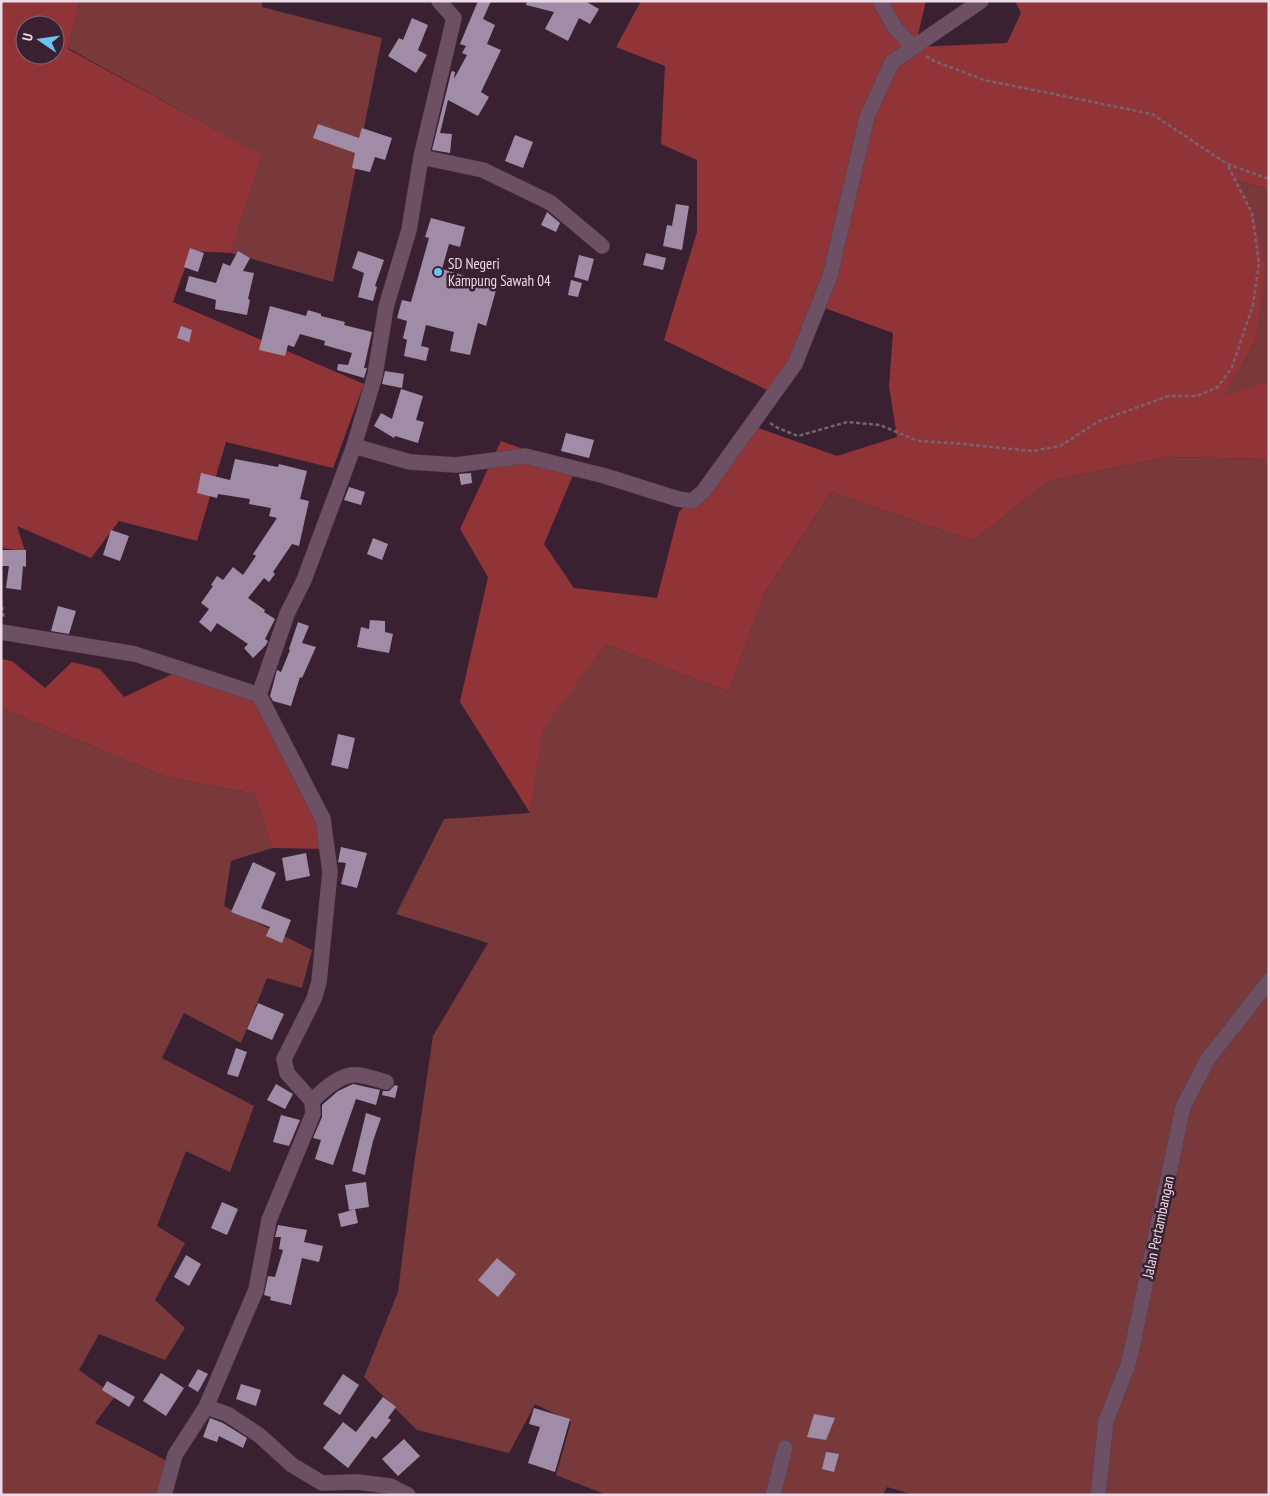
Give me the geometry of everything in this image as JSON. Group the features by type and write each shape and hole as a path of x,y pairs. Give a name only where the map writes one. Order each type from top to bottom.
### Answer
{"street":[{"path":"259,695 287,614 304,580 354,446 375,374 386,307 409,230 421,157 454,18 439,1"},
{"path":"880,1 895,28 912,47"},
{"path":"354,446 410,462 456,465 525,456 605,476 678,499 692,501 703,492 795,364 830,276 867,117 892,62 981,1"},
{"path":"421,157 483,170 551,203 602,246"},
{"path":"4,633 134,654 259,695 323,818 330,872 319,982 314,999 284,1060 287,1073 312,1102 313,1114 270,1220 256,1290 206,1407 175,1455 164,1495"},
{"name":"Jalan Pertambangan","path":"1098,1495 1106,1421 1129,1362 1183,1107 1208,1060 1269,981"},
{"path":"312,1102 320,1093 348,1075 358,1074 386,1082"},
{"path":"206,1407 227,1414 259,1435 292,1465 322,1483 357,1482 390,1486 408,1495"},
{"path":"773,1495 785,1448"}],"path":[{"path":"912,47 934,61 984,80 1152,114 1227,164 1269,179"},
{"path":"758,415 778,428 798,436 847,422 880,425 918,441 952,442 1032,451 1060,446 1099,421 1169,396 1197,396 1218,387 1232,367 1253,305 1259,263 1252,213 1227,164"},
{"path":"1,600 4,633"}],"shaded area":[{"path":"1,1 79,1 68,49 261,155 231,253 191,251 173,302 364,384 333,468 226,442 197,541 119,521 91,558 17,526 25,551 1,548"},
{"path":"79,1 262,1 262,7 382,38 333,282 231,253 260,155 68,48"},
{"path":"641,1 926,1 915,47 1007,43 1021,13 1015,1 1269,1 1269,189 1237,181 1257,226 1265,268 1255,342 1224,396 1269,381 1269,459 1166,457 1047,482 973,541 831,492 764,594 729,692 606,644 542,731 530,813 460,702 488,577 460,529 501,441 576,468 544,544 574,588 657,598 679,512 753,426 837,456 897,437 889,386 893,333 819,306 773,393 664,340 697,232 697,160 661,144 665,66 616,47"},
{"path":"1236,181 1269,189 1269,381 1223,397 1255,342 1257,226"},
{"path":"1166,457 1269,459 1269,1495 915,1495 887,1487 883,1495 607,1495 556,1475 571,1422 535,1404 509,1453 417,1430 364,1377 398,1292 433,1036 488,943 396,914 444,819 530,813 541,731 606,644 729,692 764,594 831,492 973,541 1047,482"},
{"path":"1,659 12,661 45,688 72,662 100,669 124,697 183,669 253,694 322,809 327,849 272,848 255,794 166,777 1,708"},
{"path":"1,708 166,777 255,794 272,848 231,861 224,906 312,950 302,988 267,978 241,1043 184,1013 162,1058 254,1106 230,1172 186,1151 157,1226 185,1243 155,1300 185,1328 165,1360 99,1334 79,1370 115,1396 95,1423 169,1462 166,1495 1,1495"}],"building":[{"path":"478,1 491,1 483,19 495,25 487,44 501,50 481,92 489,97 478,116 448,100 440,133 452,134 450,153 432,150 451,73 452,71 455,72 454,79 467,55 462,53 466,46 460,44"},
{"path":"527,1 585,1 599,9 590,24 579,18 568,41 545,29 554,12 526,5"},
{"path":"412,18 428,25 418,50 427,55 416,73 388,56 399,38 403,40"},
{"path":"318,124 359,138 362,128 392,138 385,160 375,157 370,172 352,168 355,153 313,138"},
{"path":"515,135 533,142 523,168 505,161"},
{"path":"676,204 689,206 682,250 663,246 667,225 672,226"},
{"path":"547,212 560,223 556,232 541,225"},
{"path":"431,218 465,227 460,247 449,244 442,269 478,280 478,277 498,283 486,326 478,323 470,355 450,351 454,332 426,325 421,346 429,348 426,361 404,356 407,340 403,338 407,321 397,318 402,300 411,302 429,238 425,237"},
{"path":"190,248 204,253 198,272 184,267"},
{"path":"238,251 250,258 243,271 254,273 248,299 250,300 247,315 215,309 216,300 185,291 189,276 216,283 223,263 230,266"},
{"path":"358,251 384,260 375,286 377,287 373,301 358,297 364,273 352,268"},
{"path":"646,253 666,258 663,270 643,265"},
{"path":"579,255 594,259 588,281 574,277"},
{"path":"571,280 582,283 578,297 568,295"},
{"path":"270,306 306,316 308,310 321,314 321,316 345,322 344,325 372,332 364,368 367,368 364,378 337,370 338,364 348,365 352,353 324,345 325,341 300,334 294,347 288,345 285,356 259,350"},
{"path":"181,326 192,330 189,342 177,338"},
{"path":"385,371 404,374 402,388 382,384"},
{"path":"401,389 423,396 416,420 424,422 418,443 395,436 394,438 374,426 381,413 392,419"},
{"path":"566,433 594,440 589,458 561,451"},
{"path":"235,459 278,467 279,464 307,471 300,499 309,501 299,546 292,544 273,572 275,574 269,582 264,578 248,598 275,619 265,639 268,641 266,645 253,658 244,648 248,644 217,623 211,632 199,622 209,609 201,603 213,586 211,585 217,576 223,580 233,567 243,575 256,556 253,554 277,518 269,516 271,508 249,504 250,499 218,494 217,498 197,493 201,473 230,480"},
{"path":"471,473 472,483 461,485 459,474"},
{"path":"349,487 365,492 361,505 344,500"},
{"path":"111,530 129,536 120,561 103,555"},
{"path":"373,538 388,544 382,560 367,554"},
{"path":"1,550 26,550 26,567 23,566 21,590 6,588 9,566 1,566"},
{"path":"58,606 76,611 69,634 51,631"},
{"path":"370,620 385,621 385,632 393,634 389,653 357,647 361,627 369,629"},
{"path":"298,622 309,626 302,643 316,647 302,678 300,677 291,706 273,701 270,696 277,670 281,672"},
{"path":"338,734 355,738 348,769 331,765"},
{"path":"341,847 367,853 357,888 341,884 346,863 338,862"},
{"path":"306,853 310,876 286,881 282,858"},
{"path":"253,862 276,873 261,908 291,920 282,943 266,936 270,927 231,912"},
{"path":"258,1003 284,1014 272,1040 247,1029"},
{"path":"236,1048 247,1052 238,1077 227,1074"},
{"path":"276,1084 293,1094 285,1109 267,1100"},
{"path":"353,1084 380,1090 376,1105 356,1099 333,1165 315,1159 321,1140 313,1138 322,1117 322,1105 338,1091"},
{"path":"395,1085 398,1086 395,1098 382,1095 383,1091 389,1091"},
{"path":"366,1113 381,1118 365,1175 352,1171"},
{"path":"281,1115 300,1120 289,1146 273,1142"},
{"path":"366,1182 369,1207 349,1210 345,1185"},
{"path":"222,1202 238,1209 227,1235 211,1228"},
{"path":"355,1209 358,1223 341,1227 338,1214"},
{"path":"278,1225 307,1230 304,1242 323,1246 319,1262 302,1258 291,1305 270,1300 271,1297 264,1295 268,1276 275,1277 283,1250 279,1249 281,1237 275,1237"},
{"path":"186,1255 201,1264 189,1286 174,1277"},
{"path":"497,1258 516,1274 498,1297 478,1280"},
{"path":"198,1369 208,1374 198,1392 188,1386"},
{"path":"161,1373 184,1388 166,1416 143,1401"},
{"path":"343,1374 359,1385 340,1415 323,1404"},
{"path":"107,1381 135,1397 129,1407 102,1390"},
{"path":"241,1384 261,1390 256,1406 236,1399"},
{"path":"383,1397 396,1407 388,1418 391,1420 376,1439 372,1436 348,1468 323,1448 343,1422 356,1432"},
{"path":"534,1408 570,1419 555,1472 528,1463 540,1427 529,1424"},
{"path":"814,1414 835,1418 826,1440 807,1437"},
{"path":"210,1418 223,1423 247,1438 243,1448 219,1436 217,1442 203,1437"},
{"path":"404,1439 420,1456 398,1476 382,1459"},
{"path":"826,1452 839,1454 834,1472 822,1469"}],"place":[{"name":"SD Negeri Kampung Sawah 04","path":"438,272"}]}
